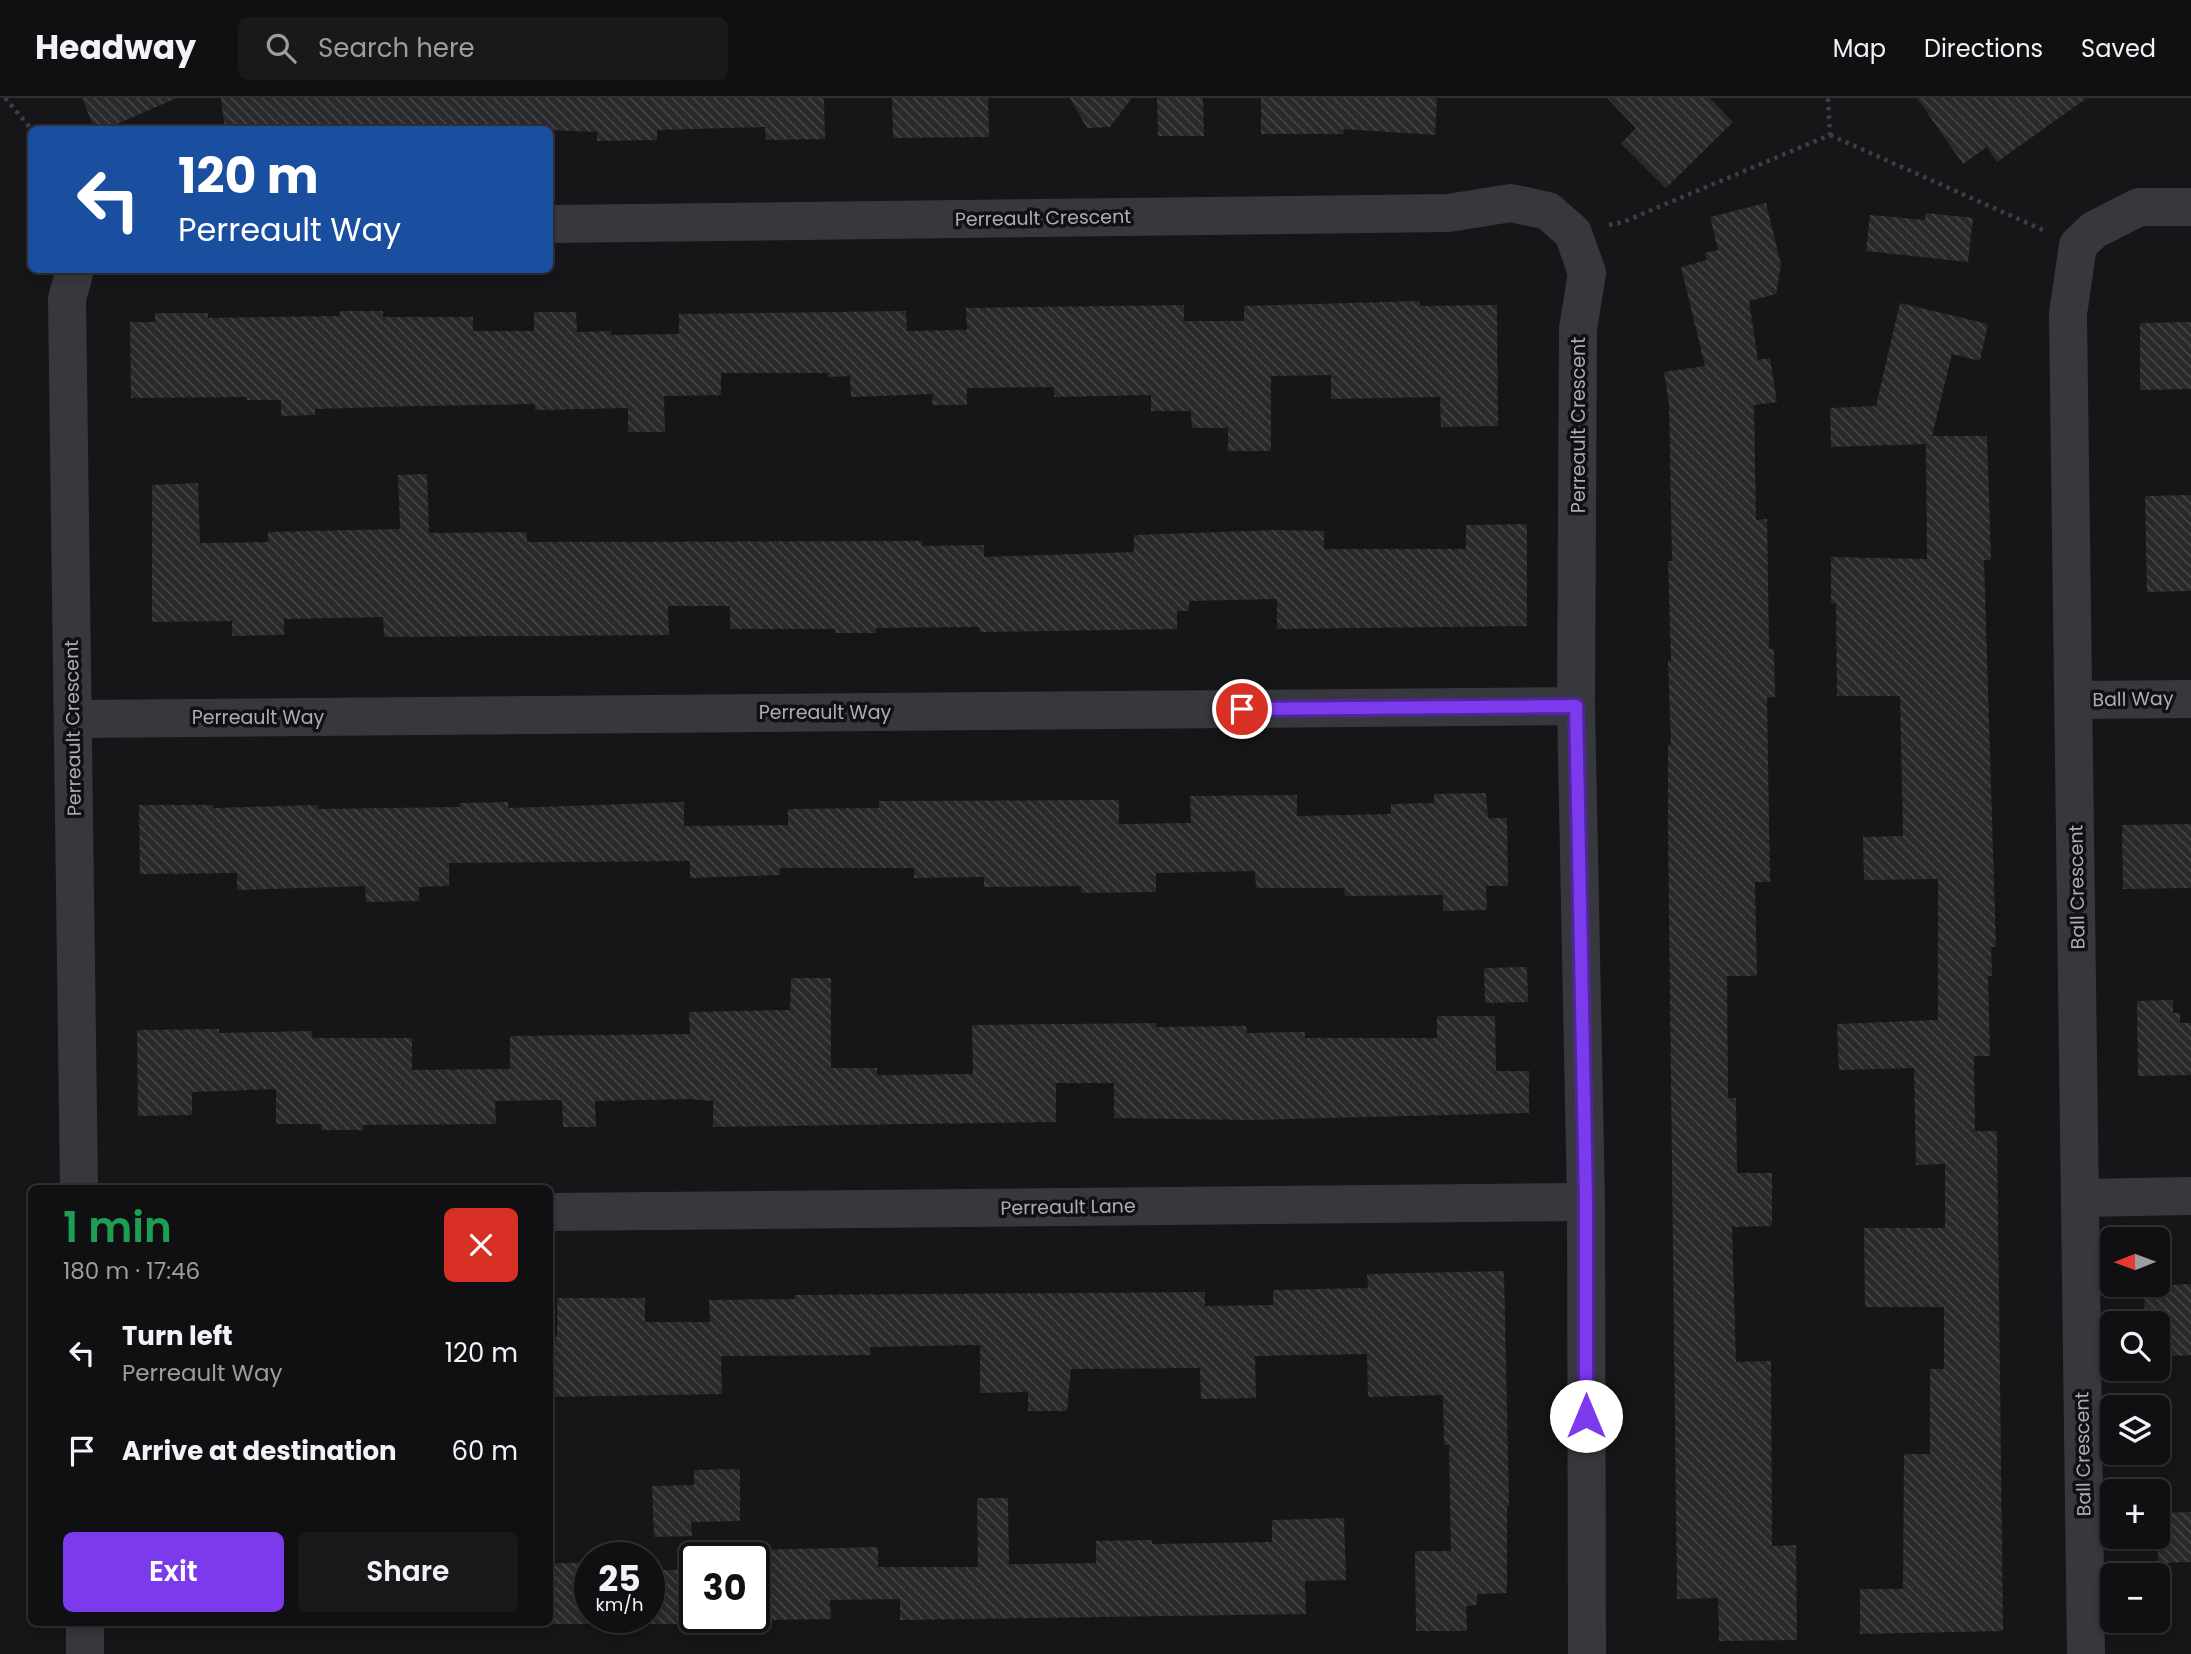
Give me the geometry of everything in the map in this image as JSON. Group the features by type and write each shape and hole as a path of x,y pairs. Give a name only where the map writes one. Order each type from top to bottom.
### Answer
{"street":[{"name":"Perreault Crescent","path":"553,224 1448,213 1511,203 1548,211 1573,233 1587,272 1578,329 1576,706 1586,1202 1587,1654"},
{"name":"Ball Crescent","path":"2085,1654 2075,700 2068,314 2078,245 2113,218 2139,207 2191,207"},
{"name":"Perreault Crescent","path":"74,273 67,299 79,1185"},
{"name":"Ball Way","path":"2075,700 2191,698"},
{"name":"Perreault Way","path":"74,719 1576,706"},
{"path":"2080,1198 2191,1196"},
{"name":"Perreault Lane","path":"553,1212 1586,1202"},
{"path":"85,1626 85,1654"}],"path":[{"path":"5,98 29,126"},
{"path":"1828,98 1830,135"},
{"path":"1623,222 1830,135 2018,219"}],"building":[{"path":"82,98 177,98 112,126 93,126"},
{"path":"221,98 824,98 825,139 766,140 765,127 657,130 657,140 597,141 597,132 553,130 553,126 224,126"},
{"path":"892,98 988,98 989,137 893,138"},
{"path":"1070,98 1132,98 1110,127 1087,128"},
{"path":"1157,98 1203,98 1204,136 1158,136"},
{"path":"1261,98 1437,98 1435,135 1343,129 1344,134 1261,134"},
{"path":"1607,98 1710,98 1733,122 1666,188 1621,143 1636,128"},
{"path":"1917,98 2087,98 1997,162 1987,147 1963,164"},
{"path":"1766,203 1781,265 1776,294 1749,301 1758,360 1770,358 1777,402 1754,405 1756,520 1767,519 1769,649 1774,649 1775,697 1767,698 1770,882 1755,882 1757,976 1727,976 1728,1098 1736,1098 1737,1173 1772,1173 1772,1226 1732,1227 1736,1362 1771,1361 1772,1546 1796,1545 1797,1640 1719,1641 1718,1598 1677,1599 1668,827 1668,745 1671,745 1668,661 1671,661 1668,561 1672,561 1669,404 1664,372 1705,366 1681,267 1707,260 1705,253 1718,250 1710,217"},
{"path":"1926,213 1973,218 1968,262 1866,251 1870,215 1925,220"},
{"path":"1420,301 1420,306 1497,305 1498,426 1441,427 1440,397 1331,399 1331,375 1271,376 1271,451 1228,451 1228,428 1192,428 1191,411 1151,411 1151,395 1054,397 1054,387 967,388 967,405 932,405 933,394 851,397 850,376 828,377 828,373 721,373 721,395 664,396 665,432 628,432 628,408 535,410 535,404 419,406 315,409 315,415 281,416 281,400 247,400 247,397 131,398 130,322 155,322 155,313 208,313 208,318 340,316 340,311 383,311 383,317 473,317 473,331 534,331 534,312 576,312 577,332 611,331 611,335 679,334 679,314 906,311 907,331 967,330 966,308 1184,305 1184,321 1244,321 1244,306"},
{"path":"1900,303 1988,324 1980,361 1952,354 1932,436 1987,436 1991,560 1984,560 1996,947 1991,947 1992,976 1988,976 1990,1056 1974,1056 1975,1131 1997,1131 2003,1631 1860,1634 1860,1589 1903,1589 1904,1454 1930,1454 1930,1369 1944,1369 1944,1307 1865,1307 1864,1228 1945,1228 1945,1164 1916,1165 1914,1068 1839,1070 1837,1024 1938,1020 1938,879 1864,880 1863,837 1903,836 1900,696 1837,696 1836,603 1831,603 1831,557 1927,559 1926,444 1831,447 1830,408 1876,406"},
{"path":"2191,322 2191,389 2140,390 2140,323"},
{"path":"427,474 429,533 527,532 527,542 922,541 922,546 984,545 984,557 1134,552 1134,535 1278,530 1324,531 1324,549 1466,549 1466,525 1527,524 1527,626 1277,629 1277,599 1189,601 1189,611 1177,611 1177,629 980,632 979,627 876,628 876,633 835,633 835,629 730,629 730,606 668,606 669,635 384,637 383,617 284,619 284,635 232,636 232,621 152,622 152,485 198,483 200,543 268,542 268,532 400,529 398,475"},
{"path":"2191,495 2191,591 2147,592 2145,496"},
{"path":"1486,793 1488,818 1507,818 1508,886 1486,886 1487,910 1443,911 1443,895 1345,896 1344,888 1256,888 1255,871 1156,873 1156,892 1081,893 1081,886 984,887 984,877 914,878 914,868 780,868 780,875 690,878 690,861 449,863 449,886 419,887 419,901 366,902 365,886 237,890 237,873 140,874 139,805 213,805 213,808 318,805 318,809 460,807 460,803 508,802 508,808 684,802 684,826 788,825 788,809 879,808 879,801 1119,800 1119,824 1191,823 1190,796 1297,795 1297,816 1391,814 1391,804 1434,803 1434,794"},
{"path":"2191,824 2191,888 2123,889 2122,825"},
{"path":"1527,967 1528,1002 1485,1003 1484,968"},
{"path":"791,978 831,978 831,1068 877,1068 877,1075 973,1074 972,1025 1156,1023 1156,1027 1246,1026 1247,1033 1305,1032 1305,1038 1437,1038 1437,1016 1495,1016 1496,1071 1529,1071 1529,1113 1247,1120 1114,1118 1114,1083 1056,1083 1056,1122 713,1127 713,1101 690,1099 595,1101 596,1127 563,1127 562,1100 495,1101 496,1124 363,1125 363,1130 321,1130 321,1124 276,1124 276,1089 192,1092 192,1115 138,1116 137,1030 219,1029 219,1033 312,1031 312,1038 412,1038 412,1070 510,1069 510,1036 690,1034 689,1012 790,1010"},
{"path":"2173,1000 2173,1013 2180,1013 2180,1023 2191,1023 2191,1075 2138,1076 2137,1001"},
{"path":"1504,1271 1509,1506 1507,1593 1477,1594 1477,1605 1466,1606 1467,1631 1416,1631 1415,1551 1451,1551 1449,1445 1444,1445 1443,1395 1368,1397 1367,1354 1255,1356 1256,1398 1201,1399 1200,1368 1071,1369 1067,1411 1028,1411 1028,1392 980,1393 980,1345 870,1347 871,1355 721,1356 722,1394 553,1397 553,1337 557,1337 557,1298 645,1298 645,1322 710,1322 709,1300 795,1299 795,1295 1205,1292 1205,1306 1273,1305 1273,1290 1368,1288 1367,1274"},
{"path":"2191,1284 2191,1355 2170,1356 2170,1311 2145,1311 2144,1297 2170,1297 2170,1285"},
{"path":"740,1469 740,1521 691,1522 692,1536 654,1537 652,1486 694,1485 694,1470"},
{"path":"977,1498 1008,1498 1009,1564 1096,1563 1096,1541 1152,1540 1152,1544 1272,1542 1272,1520 1344,1518 1346,1580 1305,1581 1306,1614 900,1620 900,1599 830,1600 831,1619 770,1620 770,1550 878,1547 878,1567 978,1567"},
{"path":"2191,1512 2191,1562 2158,1563 2158,1549 2170,1549 2170,1513"},
{"path":"553,1563 574,1563 574,1624 553,1624"},
{"path":"665,1570 679,1570 679,1624 665,1624"}],"route":[{"path":"1242,709 1576,706 1586,1202 1586,1416"}]}
